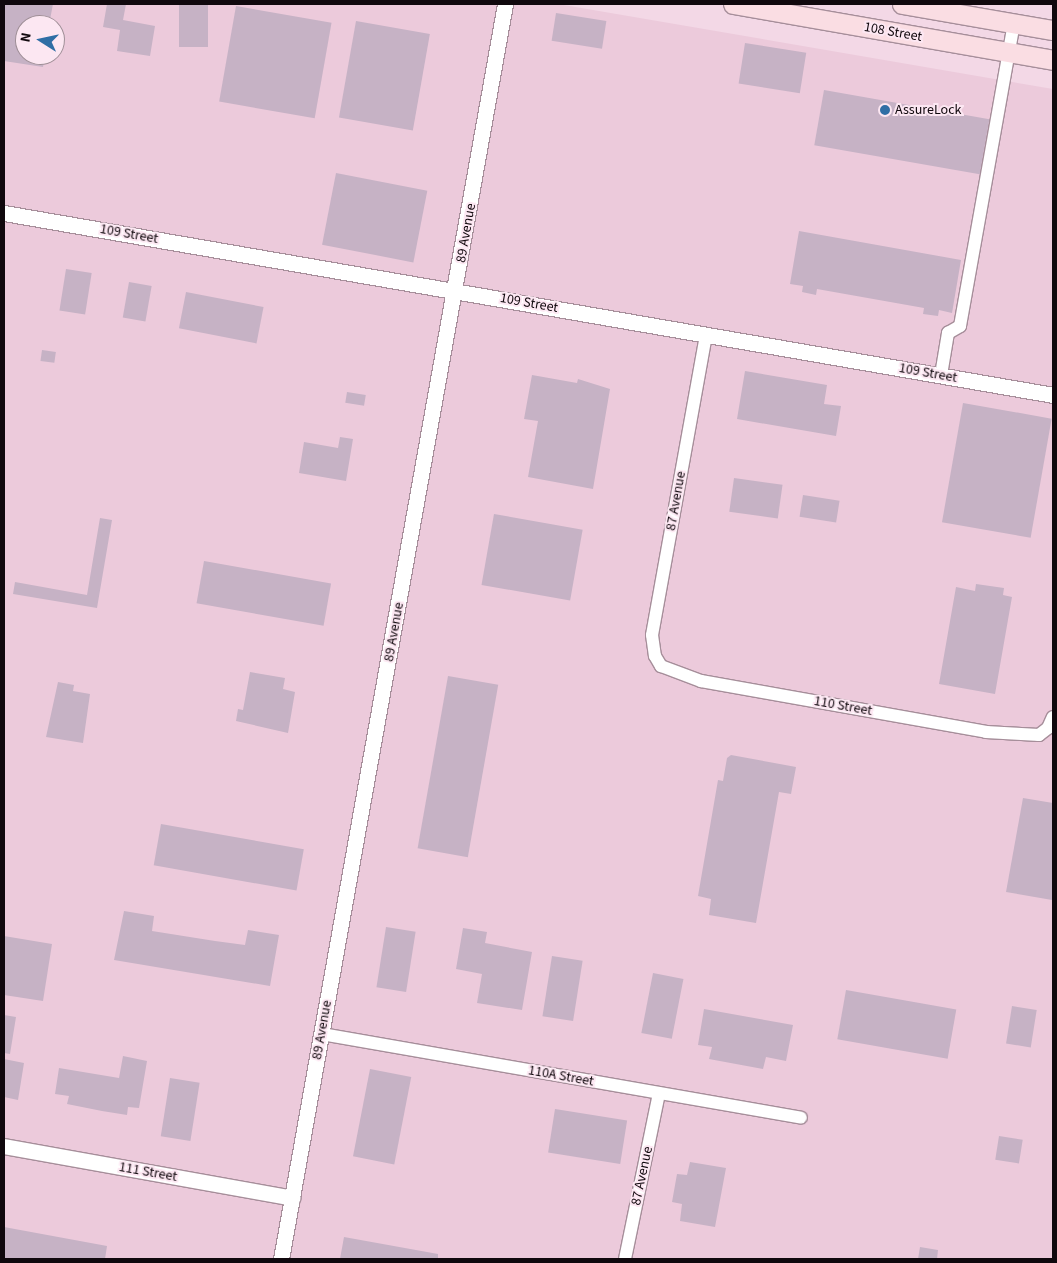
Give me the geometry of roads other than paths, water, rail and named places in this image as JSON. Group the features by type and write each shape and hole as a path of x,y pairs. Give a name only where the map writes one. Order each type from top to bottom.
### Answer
{"main road":[{"name":"108 Street","path":"733,4 1053,60"},
{"path":"902,4 1053,30"}],"street":[{"name":"89 Avenue","path":"281,1259 456,290 505,4"},
{"path":"941,375 948,333 960,326 1014,23"},
{"name":"109 Street","path":"4,213 1053,395"},
{"name":"87 Avenue","path":"661,666 655,656 652,635 706,335"},
{"name":"110 Street","path":"661,666 701,681 1028,737 1048,728 1053,717"},
{"name":"110A Street","path":"322,1034 801,1118"},
{"name":"87 Avenue","path":"624,1259 659,1094"},
{"name":"111 Street","path":"4,1146 292,1198"}],"place":[{"name":"AssureLock","path":"885,110"}]}
